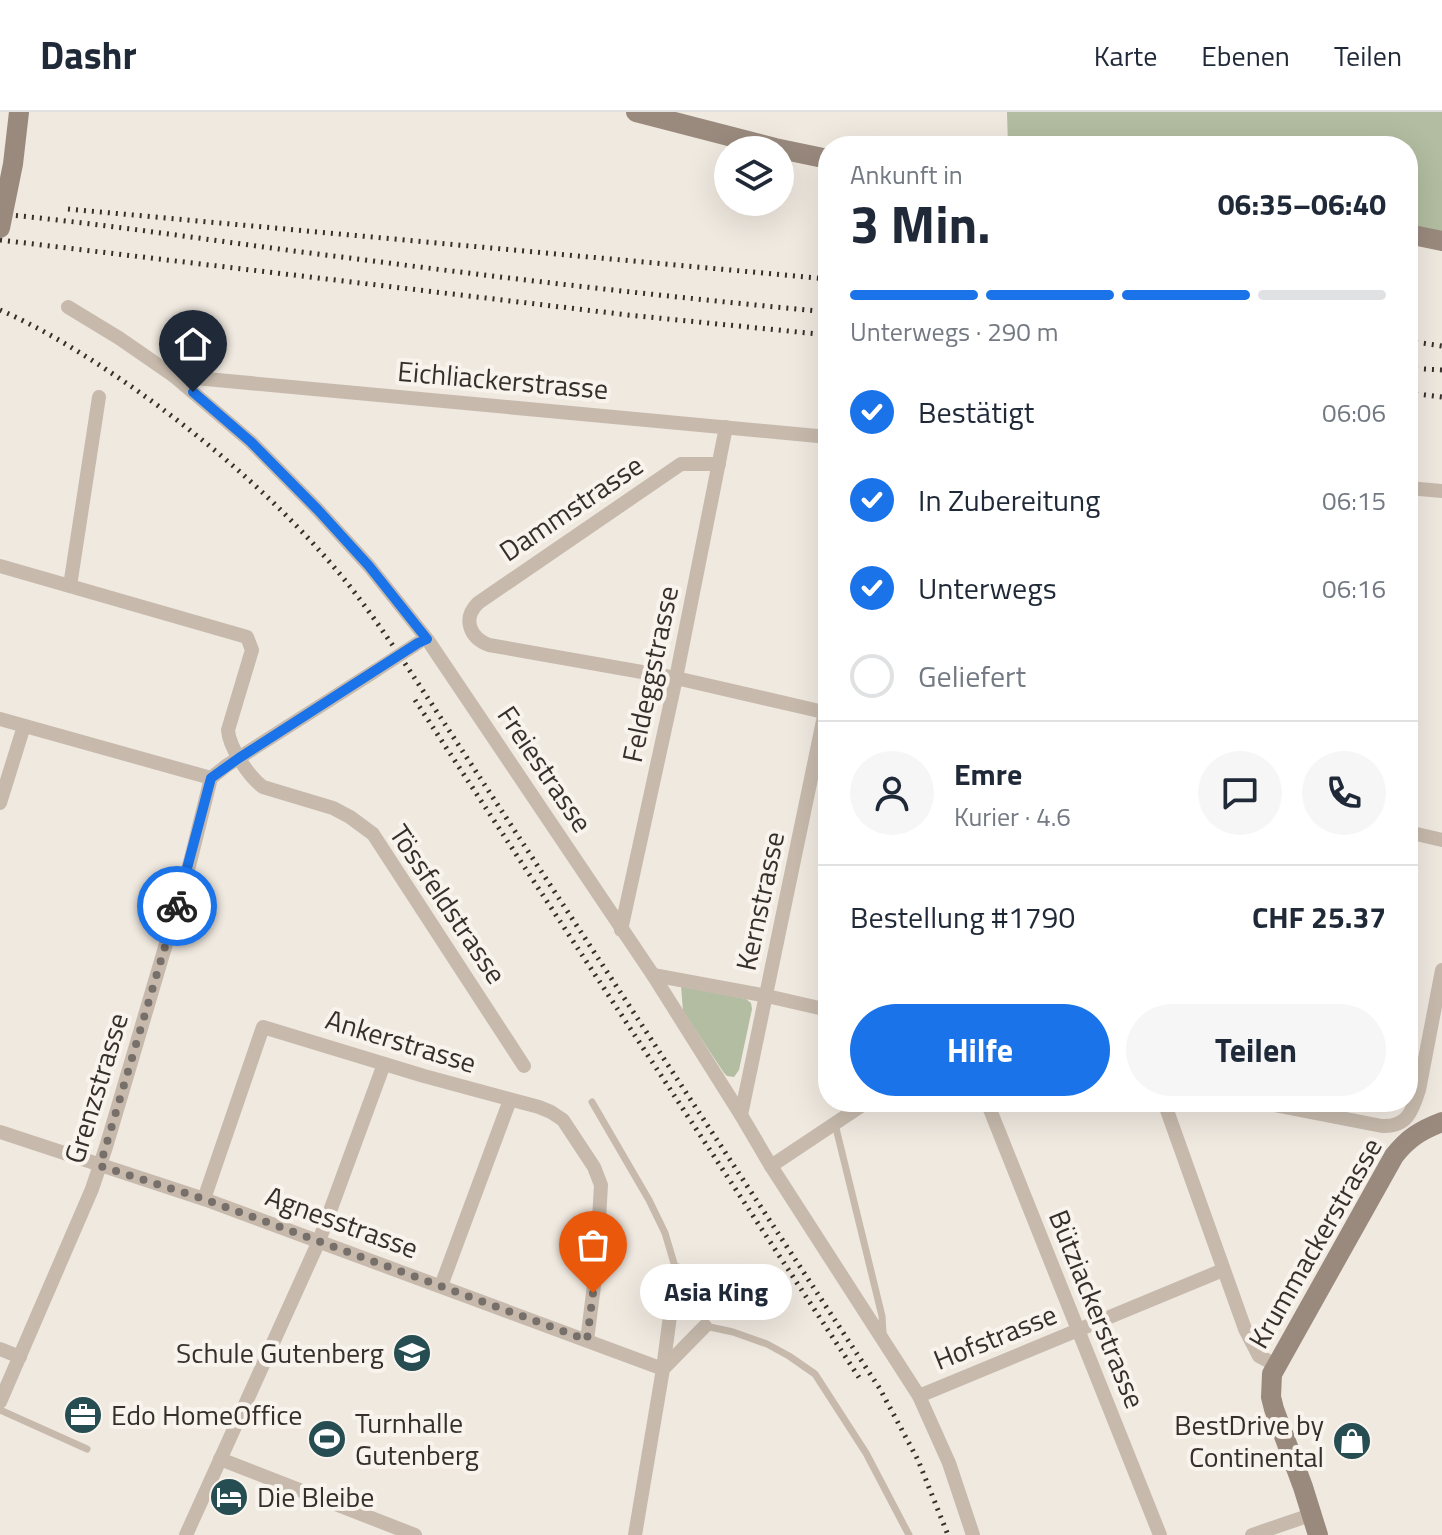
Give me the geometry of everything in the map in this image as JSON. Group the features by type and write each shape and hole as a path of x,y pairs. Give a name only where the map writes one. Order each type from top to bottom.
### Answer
{"street":[{"path":"0,228 13,164 19,112"},
{"path":"636,112 818,157"},
{"path":"1418,236 1442,241"},
{"name":"Freiestrasse","path":"68,307 174,376 251,442 369,566 653,975 919,1396 949,1463 973,1535"},
{"name":"Eichliackerstrasse","path":"174,376 818,436"},
{"path":"70,586 99,397"},
{"name":"Feldeggstrasse","path":"621,930 726,427"},
{"name":"Dammstrasse","path":"676,678 489,645 475,637 469,616 478,603 681,464 719,464"},
{"path":"1418,489 1442,491"},
{"path":"0,566 247,637 252,650 228,730 229,741 239,758"},
{"path":"0,719 211,778 423,641"},
{"path":"676,678 818,711"},
{"path":"0,803 24,726"},
{"name":"Kernstrasse","path":"741,1115 818,751"},
{"name":"Tössfeldstrasse","path":"239,758 263,787 333,808 373,834 524,1066"},
{"name":"Grenzstrasse","path":"0,1402 100,1166 189,866 211,778"},
{"path":"1418,834 1442,840"},
{"name":"Krummackerstrasse","path":"1418,1093 1442,970"},
{"path":"653,975 818,1008"},
{"name":"Ankerstrasse","path":"204,1199 263,1027 539,1107 557,1115 567,1125 598,1176 601,1193 596,1270 587,1340"},
{"path":"186,1535 319,1241 384,1064"},
{"path":"441,1286 510,1100"},
{"path":"771,1166 852,1112"},
{"name":"Bütziackerstrasse","path":"991,1112 1160,1535"},
{"path":"1168,1112 1245,1329 1273,1375 1274,1409 1318,1535"},
{"path":"1310,1112 1393,1127 1410,1128 1442,1122"},
{"name":"Krummackerstrasse","path":"1273,1375 1394,1156 1405,1143 1412,1112"},
{"name":"Agnesstrasse","path":"0,1132 204,1199 663,1369"},
{"path":"635,1535 676,1270"},
{"name":"Hofstrasse","path":"919,1396 1223,1270"},
{"path":"663,1369 705,1326"},
{"path":"0,1349 20,1357"},
{"path":"220,1459 415,1535"},
{"path":"1252,1535 1313,1514"}],"lane":[{"path":"592,1102 649,1200 665,1233 676,1270 704,1298 705,1326 767,1344 815,1374 866,1453 909,1535"},
{"name":"Freiestrasse","path":"835,1124 882,1316 885,1343"},
{"path":"0,1410 87,1449"}],"green space":[{"path":"1007,112 1442,112 1442,241 1418,236 1418,136 1008,136"},
{"path":"681,986 746,999 751,1003 739,1070 734,1077 724,1073 683,1011"}],"railway":[{"path":"68,209 818,278"},
{"path":"0,214 529,280 818,311"},
{"path":"0,240 628,315 818,334"},
{"path":"0,310 84,355 189,430 271,500 321,552 356,595 424,692 880,1389 918,1460 948,1535"},
{"path":"1418,342 1442,346"},
{"path":"1418,369 1442,370"},
{"path":"1418,394 1442,397"},
{"path":"415,700 860,1379"}],"way so far":[{"path":"177,906 100,1166 204,1199 587,1340 593,1293"}],"place":[{"name":"Asia King","path":"593,1293"},
{"name":"Schule Gutenberg","path":"412,1353"},
{"name":"Edo HomeOffice","path":"83,1415"},
{"name":"Turnhalle Gutenberg","path":"327,1439"},
{"name":"BestDrive by Continental","path":"1352,1441"},
{"name":"Die Bleibe","path":"229,1497"}],"route":[{"path":"177,906 211,778 427,639 369,566 318,510 251,442 193,392"}]}
